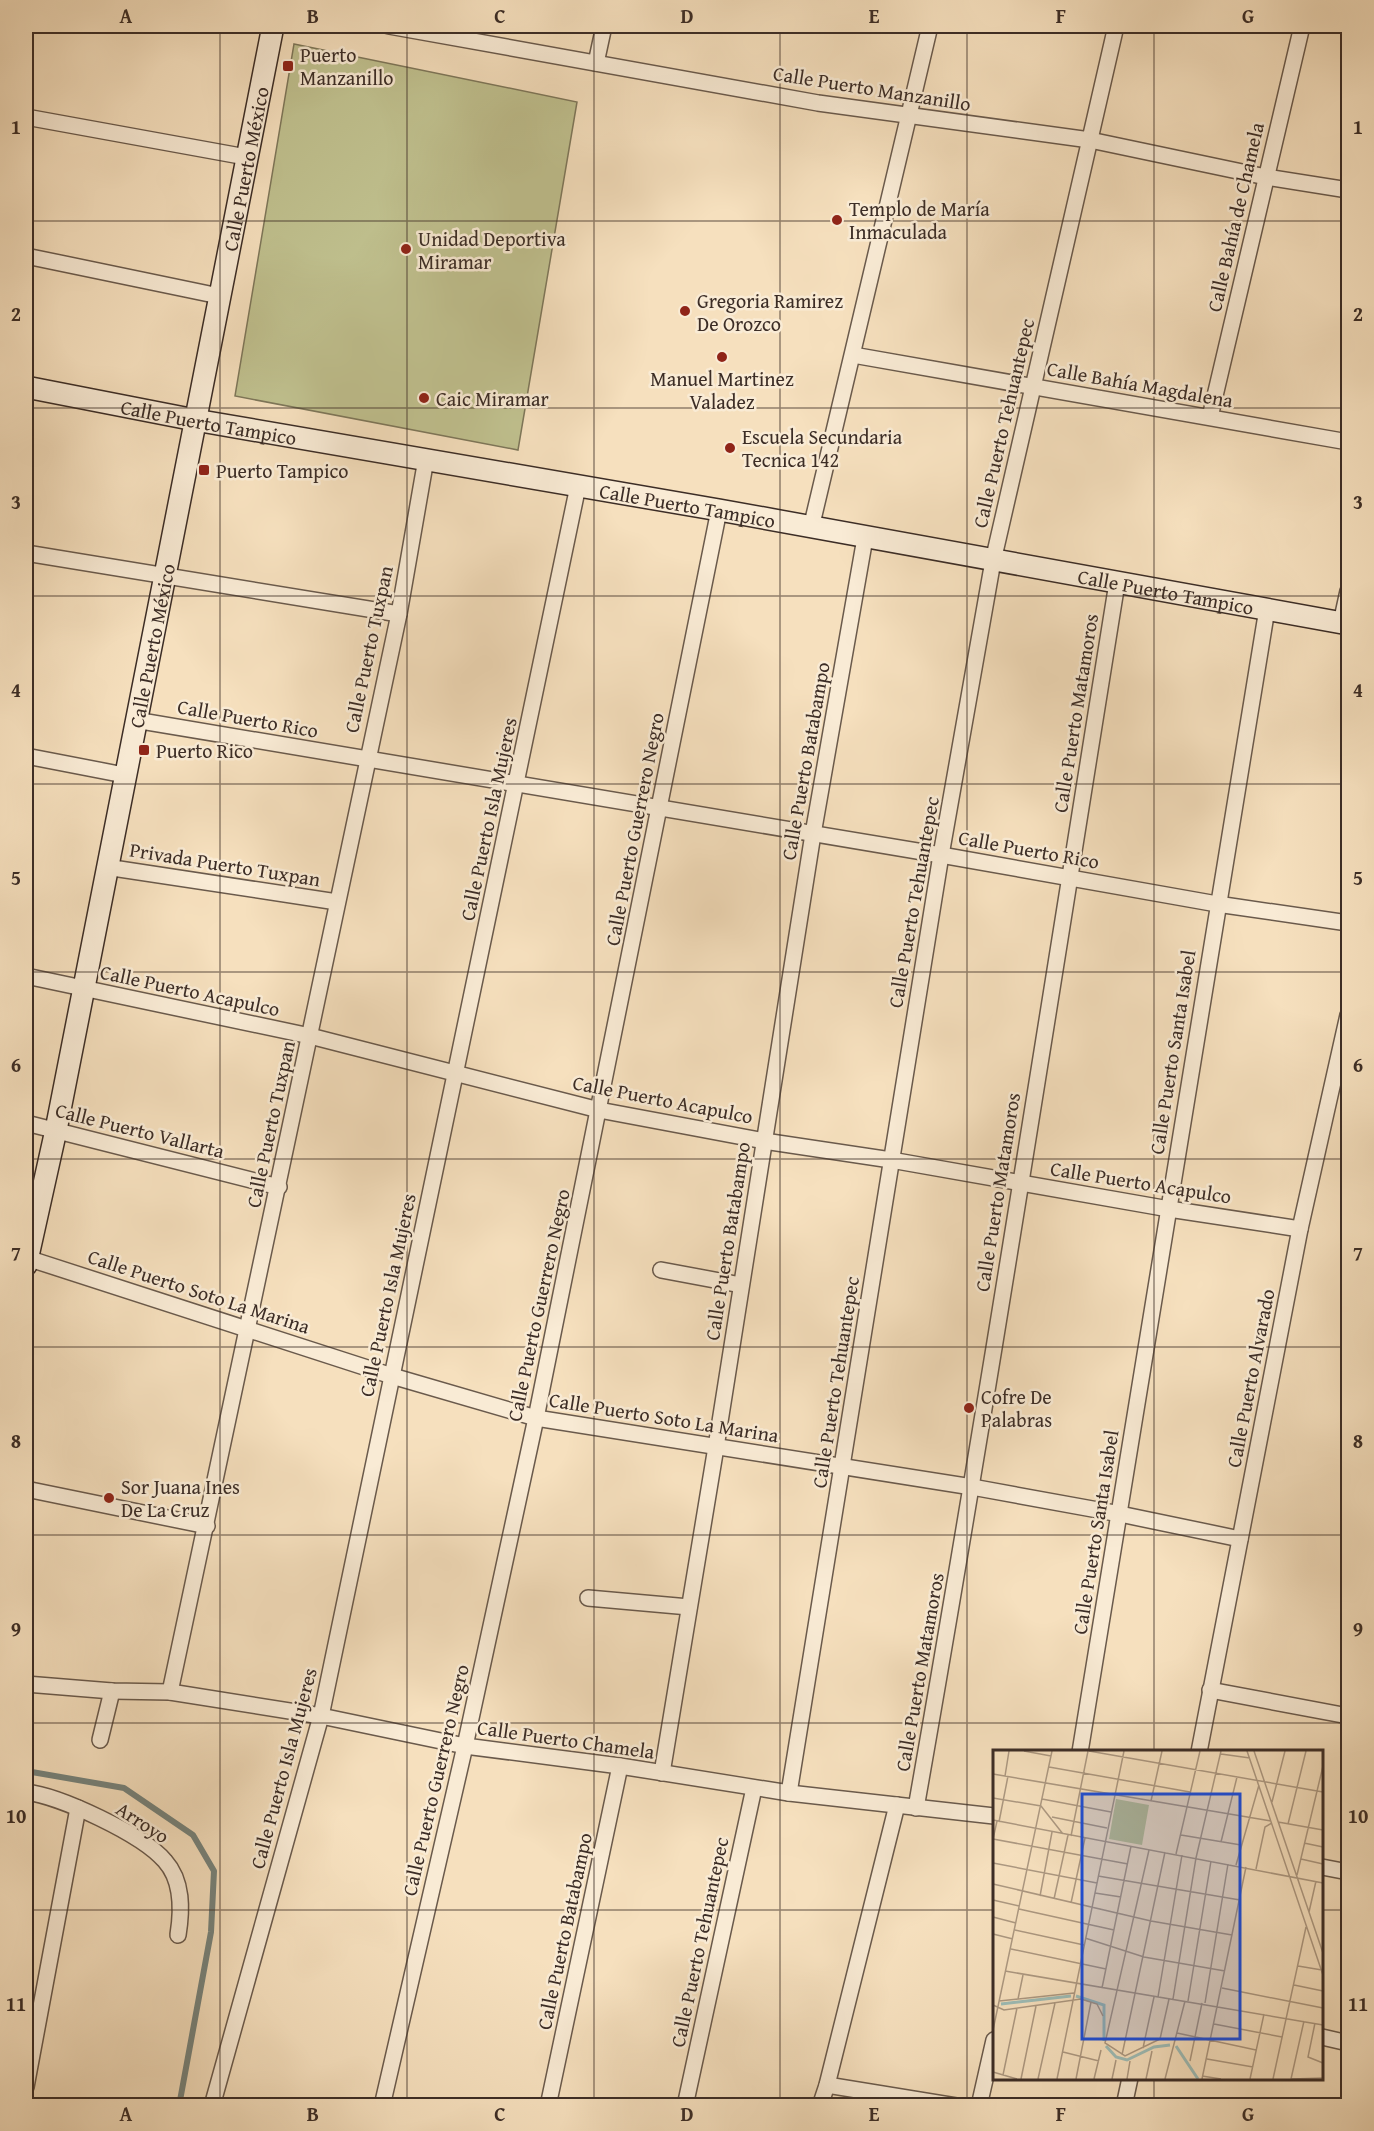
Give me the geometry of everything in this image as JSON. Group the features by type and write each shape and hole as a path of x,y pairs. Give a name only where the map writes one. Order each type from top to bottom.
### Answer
{"street":[{"name":"Calle Puerto México","path":"26,1262 56,1130 273,26"},
{"name":"Calle Puerto Manzanillo","path":"389,26 819,103 1090,140 1266,177 1348,190"},
{"path":"596,63 604,26"},
{"path":"811,528 930,26"},
{"name":"Calle Puerto Tehuantepec","path":"789,1793 891,1160 993,561 1116,26"},
{"name":"Calle Bahía de Chamela","path":"1210,417 1302,26"},
{"path":"26,117 246,157"},
{"path":"26,256 219,296"},
{"name":"Calle Bahía Magdalena","path":"853,356 1348,442"},
{"name":"Calle Puerto Tampico","path":"26,387 195,420 719,510 1345,624"},
{"name":"Calle Puerto Tuxpan","path":"171,1692 399,614 426,459"},
{"name":"Calle Puerto Isla Mujeres","path":"212,2106 321,1716 578,486"},
{"name":"Calle Puerto Guerrero Negro","path":"382,2106 465,1746 536,1418 719,510"},
{"name":"Calle Puerto Batabampo","path":"662,1773 813,834 865,538"},
{"path":"26,553 399,614"},
{"name":"Calle Puerto Matamoros","path":"916,1808 972,1487 1118,583"},
{"path":"1345,624 1348,591"},
{"name":"Calle Puerto Santa Isabel","path":"1080,1750 1169,1209 1216,904 1267,609"},
{"name":"Calle Puerto Rico","path":"135,720 942,855 1216,904 1348,923"},
{"path":"26,756 124,775"},
{"name":"Privada Puerto Tuxpan","path":"106,867 337,902"},
{"name":"Calle Puerto Acapulco","path":"26,976 310,1036 599,1110 764,1141 891,1160 1169,1209 1300,1228"},
{"name":"Calle Puerto Alvarado","path":"1199,1750 1300,1228 1348,1015"},
{"name":"Calle Puerto Vallarta","path":"26,1124 279,1187"},
{"name":"Calle Puerto Soto La Marina","path":"26,1262 392,1376 536,1418 972,1487 1240,1539"},
{"path":"661,1270 741,1285"},
{"path":"26,1489 207,1526"},
{"path":"588,1598 689,1607"},
{"name":"Calle Puerto Chamela","path":"26,1684 112,1691 171,1692 321,1716 465,1746 620,1766 789,1793 993,1816"},
{"path":"1210,1690 1348,1716"},
{"path":"100,1740 112,1691"},
{"name":"Calle Puerto Batabampo","path":"548,2106 620,1766"},
{"name":"Calle Puerto Tehuantepec","path":"685,2106 754,1788"},
{"name":"Arroyo","path":"26,1792 78,1809 131,1834 164,1860 178,1889 182,1911 178,1935"},
{"path":"820,2106 897,1805"},
{"path":"26,2087 78,1809"},
{"path":"1323,1867 1348,1872"},
{"path":"1323,2037 1348,2043"},
{"path":"979,2106 993,2044"},
{"path":"1124,2106 1130,2080"},
{"path":"827,2085 956,2106"}],"green space":[{"name":"Unidad Deportiva Miramar","path":"294,44 577,102 518,450 235,396"}],"waterway":[{"path":"26,1771 124,1788 193,1835 214,1871 211,1932 179,2106"}],"place":[{"name":"Puerto Manzanillo","path":"288,66"},
{"name":"Templo de María Inmaculada","path":"837,220"},
{"name":"Unidad Deportiva Miramar","path":"406,249"},
{"name":"Gregoria Ramirez De Orozco","path":"685,311"},
{"name":"Manuel Martinez Valadez","path":"722,357"},
{"name":"Caic Miramar","path":"424,398"},
{"name":"Escuela Secundaria Tecnica 142","path":"730,448"},
{"name":"Puerto Tampico","path":"204,470"},
{"name":"Puerto Rico","path":"144,750"},
{"name":"Cofre De Palabras","path":"969,1408"},
{"name":"Sor Juana Ines De La Cruz","path":"109,1498"}]}
